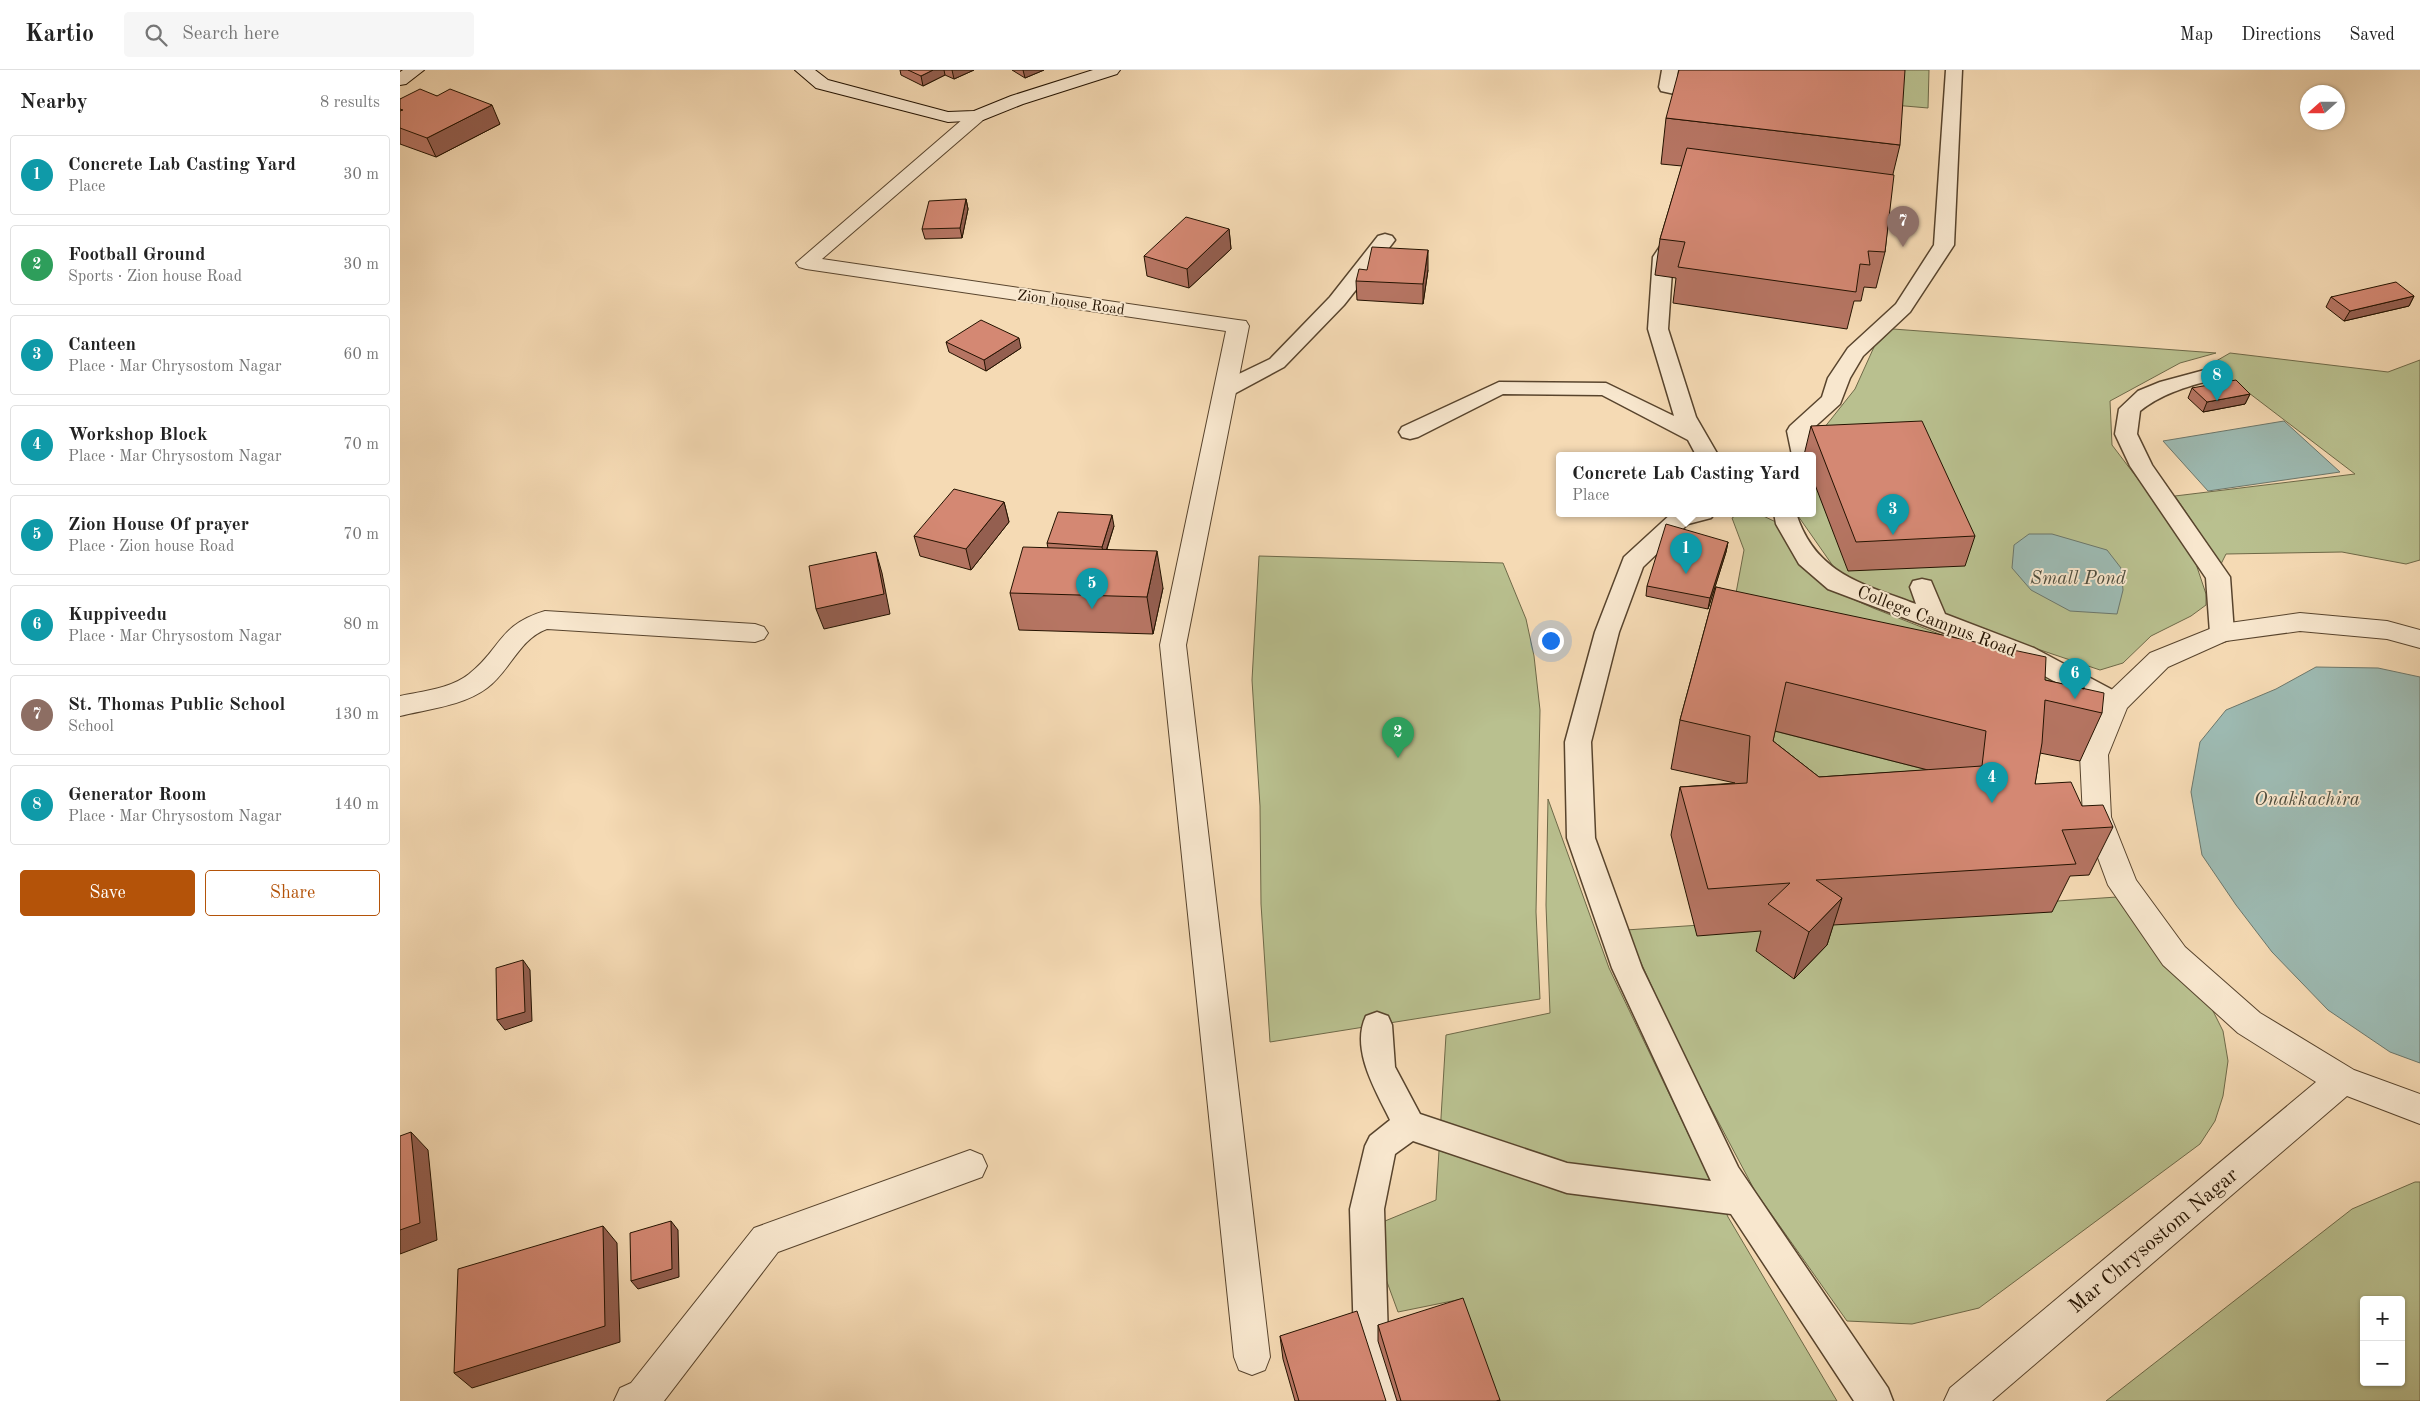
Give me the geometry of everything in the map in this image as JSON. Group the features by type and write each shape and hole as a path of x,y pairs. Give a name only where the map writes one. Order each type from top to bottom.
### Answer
{"street":[{"path":"400,80 415,70"},
{"path":"804,70 822,84 948,117 977,116 1017,100 1111,70"},
{"name":"Zion house Road","path":"977,116 806,263 1238,326 1173,645 1252,1357"},
{"path":"400,706 460,690 476,682 491,669 520,631 530,623 545,620 755,633"},
{"path":"2420,639 2386,630 2300,622 2222,633 2159,660 2115,704 2094,755 2097,817 2123,886 2174,956 2249,1023 2342,1080 2420,1109"},
{"name":"Mar Chrysostom Nagar","path":"1963,1401 2342,1080"},
{"path":"633,1401 644,1397 766,1240 970,1166"}],"lane":[{"path":"1670,70 1667,88 1700,95 1708,122"},
{"path":"1802,452 1798,431 1832,399 1839,378 1855,352 1903,308 1944,245 1954,70"},
{"path":"1683,225 1663,258 1658,329 1685,417 1705,452"},
{"path":"1226,389 1277,363 1337,301 1385,240"},
{"path":"2212,374 2167,386 2146,396 2130,410 2126,434 2141,466 2218,576 2222,633"},
{"path":"1410,432 1499,388 1606,389 1696,436"},
{"path":"1685,517 1680,518 1632,563 1607,632 1578,742 1581,838 1627,968 1726,1178 1876,1401"},
{"name":"College Campus Road","path":"1786,517 1807,558 1837,583 2025,654 2115,704"},
{"path":"1922,587 1935,620"},
{"path":"1378,1025 1380,1068 1409,1125 1567,1178 1740,1200"},
{"path":"1390,1401 1371,1339 1367,1209 1381,1146 1409,1125"}],"green space":[{"path":"1884,70 1929,70 1928,108 1882,104"},
{"path":"1893,329 2216,353 2180,363 2110,401 2112,445 2163,512 2195,561 2206,594 2206,605 2191,616 2151,636 2123,663 2100,670 1945,618 1840,576 1799,517 1816,517 1816,452 1814,452 1820,433 1855,389 1874,347"},
{"path":"2230,353 2388,372 2420,360 2420,560 2406,564 2342,552 2226,554 2221,564 2175,496 2355,474 2211,364"},
{"path":"1765,517 1778,523 1801,558 1823,586 1873,608 2115,703 1728,636 1744,550 1732,518"},
{"path":"1259,556 1503,563 1526,619 1534,656 1540,710 1536,912 1540,999 1270,1042 1261,904 1260,806 1252,680"},
{"path":"1774,731 1967,780 1761,789"},
{"path":"1548,799 1609,968 1728,1217 1837,1401 1496,1401 1462,1299 1398,1312 1383,1271 1385,1221 1436,1200 1446,1035 1550,1013 1546,905"},
{"path":"2117,897 2208,1001 2223,1031 2228,1061 2223,1096 2215,1121 2200,1144 1979,1308 1912,1324 1847,1321 1755,1191 1685,1059 1626,930"},
{"path":"2415,1182 2420,1182 2420,1401 2106,1401 2352,1209"}],"water":[{"path":"2284,421 2340,472 2208,491 2163,441"},
{"name":"Small Pond","path":"2029,534 2052,534 2107,550 2121,568 2123,590 2117,614 2070,611 2031,590 2012,568 2014,545"},
{"name":"Onakkachira","path":"2316,667 2378,668 2420,677 2420,1063 2390,1052 2328,1010 2272,952 2236,905 2202,855 2191,792 2200,742 2226,710 2276,689"}],"building":[{"path":"908,70 933,70 921,76"},
{"path":"1679,70 1905,70 1900,145 1666,118"},
{"path":"420,89 437,96 450,89 492,105 427,138 400,128 400,111 403,110 400,109 400,99"},
{"path":"1687,148 1894,175 1885,252 1868,251 1870,265 1860,264 1856,292 1678,267 1685,242 1660,239"},
{"path":"966,199 960,228 922,229 929,201"},
{"path":"1186,217 1229,229 1187,269 1144,256"},
{"path":"1372,247 1428,250 1423,284 1356,281 1359,269 1367,270"},
{"path":"2396,282 2414,296 2350,311 2331,297"},
{"path":"981,320 1019,338 984,360 946,342"},
{"path":"2236,380 2250,394 2207,402 2192,388"},
{"path":"1922,421 1975,536 1856,542 1811,426"},
{"path":"954,489 1004,502 966,549 914,536"},
{"path":"1058,512 1112,515 1102,547 1047,543"},
{"path":"1666,524 1728,542 1710,598 1647,586"},
{"path":"1023,547 1157,551 1147,597 1010,593"},
{"path":"876,552 884,594 816,609 809,566"},
{"path":"1716,587 2046,657 2045,680 2104,693 2102,713 2045,700 2042,743 2035,784 2071,782 2082,806 2103,805 2113,827 2062,830 2076,864 1816,880 1842,898 1809,932 1768,904 1790,883 1708,889 1680,787 1747,783 1750,736 1680,720","holes":["1786,682 1986,731 1982,766 1819,777 1773,741"]},
{"path":"2076,684 2084,686 2084,689 2074,687"},
{"path":"523,960 525,1012 497,1020 496,968"},
{"path":"411,1132 420,1223 400,1230 400,1136"},
{"path":"671,1221 672,1269 631,1281 630,1233"},
{"path":"603,1226 605,1326 454,1373 458,1269"},
{"path":"1463,1298 1500,1400 1401,1401 1378,1325"},
{"path":"1357,1311 1386,1401 1299,1401 1280,1336"}],"place":[{"name":"St. Thomas Public School","path":"1903,247"},
{"name":"Generator Room","path":"2217,401"},
{"name":"Canteen","path":"1893,535"},
{"name":"Concrete Lab Casting Yard","path":"1686,574"},
{"name":"Zion House Of prayer","path":"1092,609"},
{"name":"Kuppiveedu","path":"2075,699"},
{"name":"Football Ground","path":"1398,758"},
{"name":"Workshop Block","path":"1992,803"}]}
